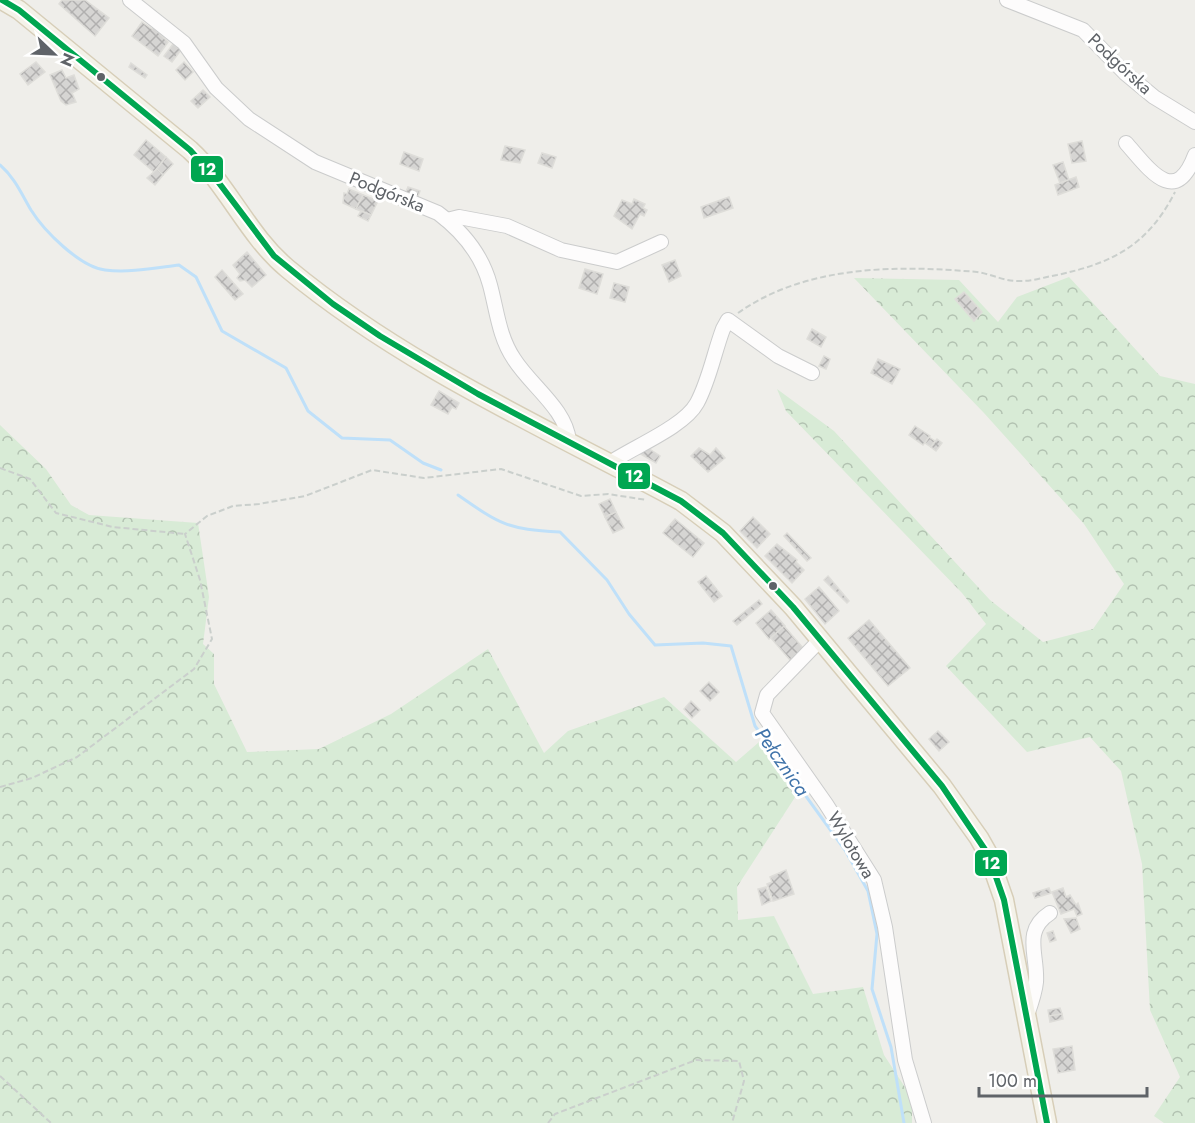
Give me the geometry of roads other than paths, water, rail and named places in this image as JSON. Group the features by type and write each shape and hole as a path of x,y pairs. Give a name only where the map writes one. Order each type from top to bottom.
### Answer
{"main road":[{"path":"2,0 19,10 190,150 211,172 273,255 321,295 448,377 681,501 710,522 752,561 942,786 988,854 1004,900 1047,1123"}],"street":[{"name":"Podgórska","path":"1007,0 1083,30 1154,97 1195,122"},
{"name":"Podgórska","path":"138,3 184,43 216,88 249,119 315,162 438,213 447,220 478,252 490,283 503,341 514,360 568,426 569,441"},
{"path":"1126,143 1159,179 1173,183 1181,179 1195,155"},
{"path":"447,220 459,217 507,226 561,250 617,262 661,242"},
{"path":"610,462 632,447 667,430 697,404 723,329 729,320 778,356 812,373"},
{"name":"Wylotowa","path":"820,640 767,695 762,713 826,804 874,880 885,927 905,1060 924,1123"},
{"path":"1026,1017 1036,984 1033,939 1036,925 1050,913"}],"waterway":[{"name":"Pełcznica","path":"0,165 14,180 31,210 45,228 74,255 95,267 114,271 179,265 196,277 222,331 286,368 308,411 342,438 390,440 423,463 441,470"},
{"name":"Pełcznica","path":"458,495 505,524 560,532 607,580 629,614 655,645 703,643 731,646 755,726 845,850 868,891 877,934 872,989 891,1047 904,1123"}]}
